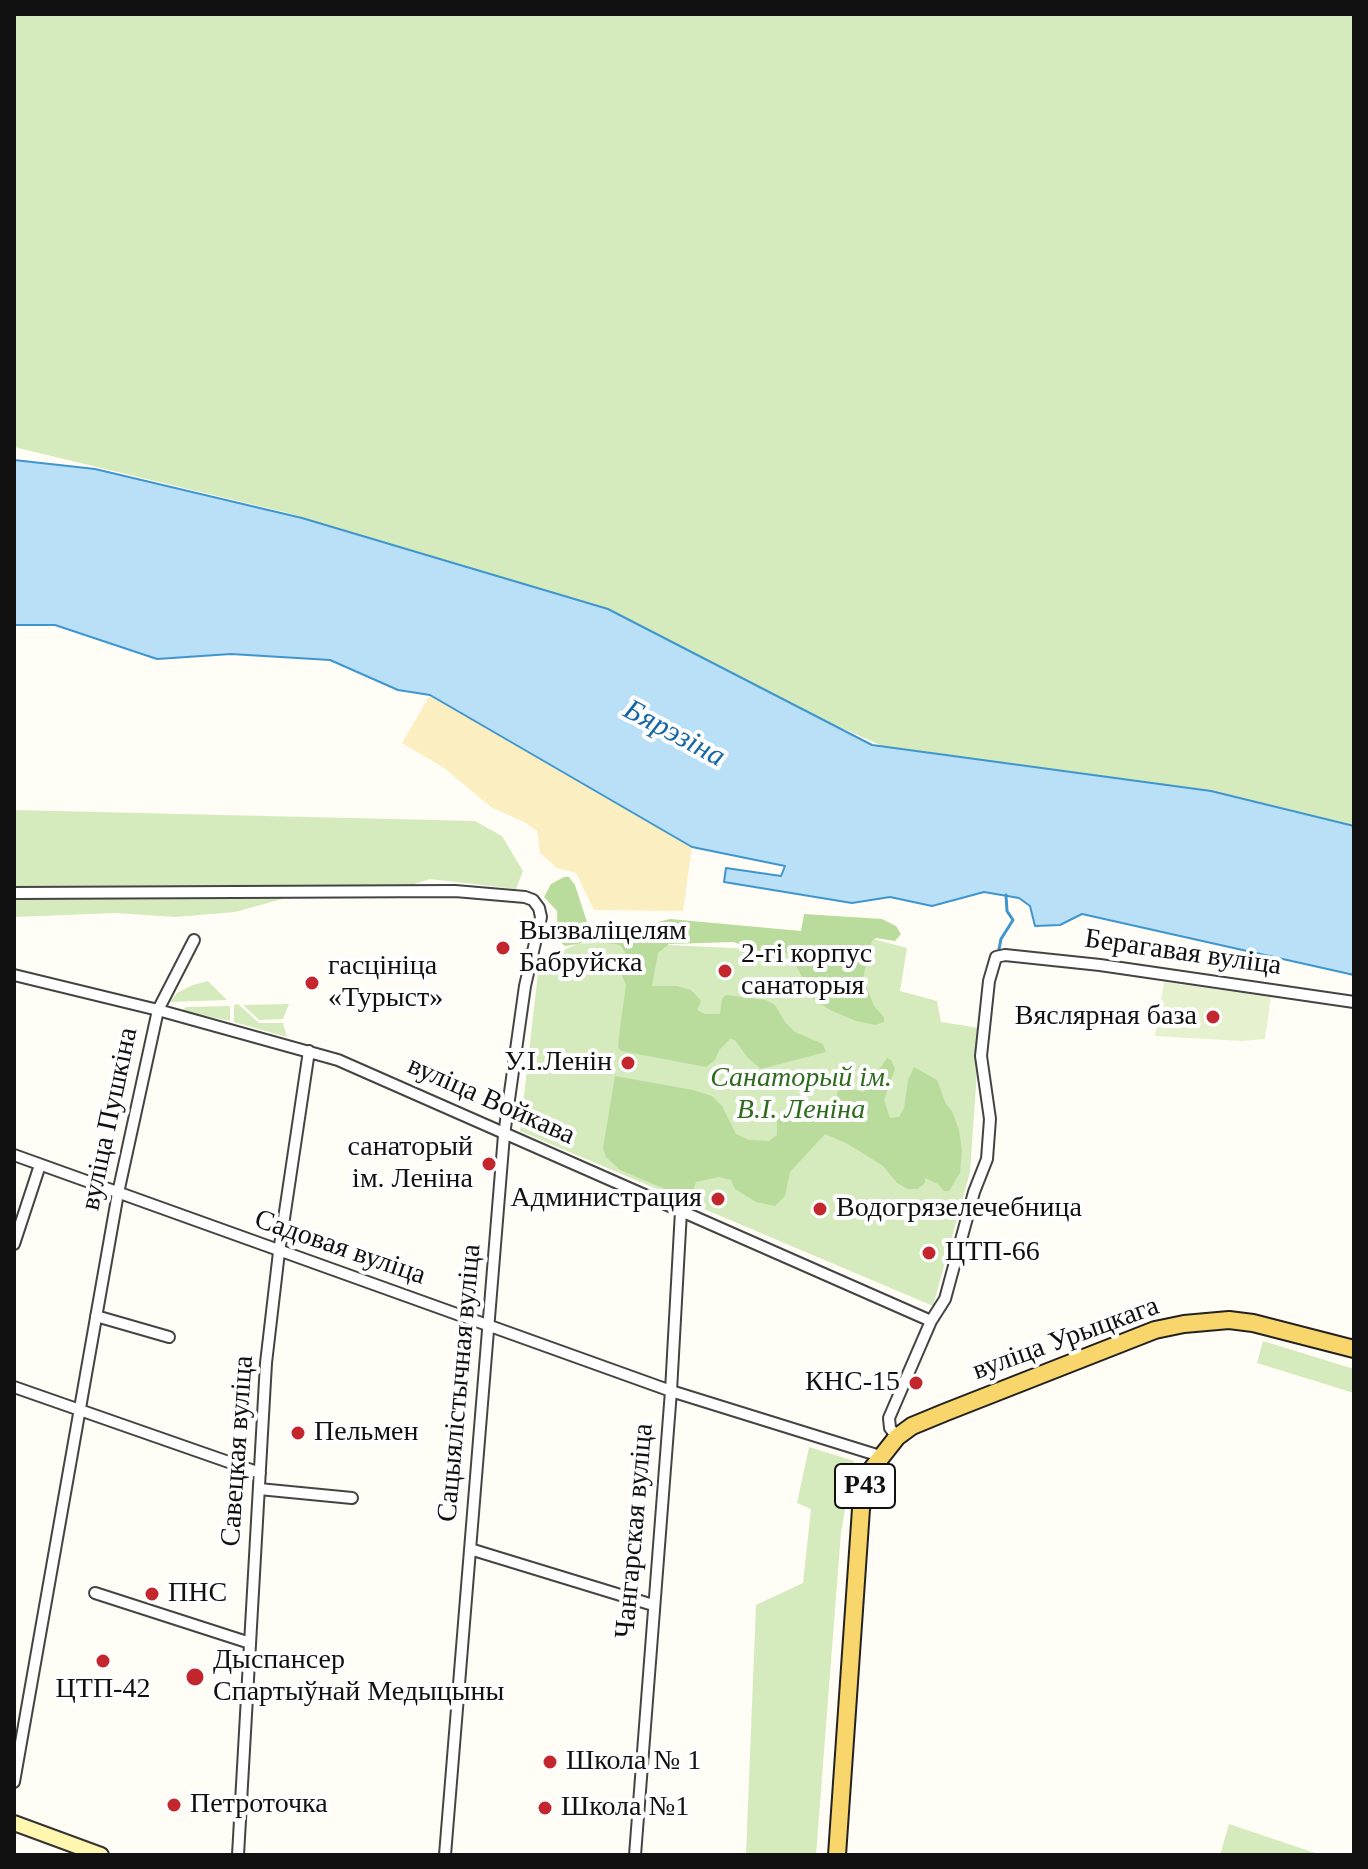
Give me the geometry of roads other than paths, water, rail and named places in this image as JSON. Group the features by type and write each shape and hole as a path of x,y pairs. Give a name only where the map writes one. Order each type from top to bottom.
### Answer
{"main road":[{"name":"вуліца Урыцкага","path":"837,1855 861,1509 871,1470 897,1437 912,1426 946,1412 1155,1330 1184,1324 1229,1320 1253,1323 1354,1349"},
{"path":"14,1823 101,1855"}],"street":[{"name":"Сацыялістычная вуліца","path":"14,893 455,891 525,897 533,900 539,908 541,917 525,986 504,1135 445,1855"},
{"name":"вуліца Пушкіна","path":"14,1782 118,1193 158,1010 194,940"},
{"name":"Берагавая вуліца","path":"931,1321 945,1299 974,1192 987,1159 990,1119 981,1056 989,981 996,957 1005,955 1100,965 1354,1002"},
{"name":"вуліца Войкава","path":"14,975 309,1051 377,1077 931,1321"},
{"name":"Савецкая вуліца","path":"238,1855 266,1363 309,1051"},
{"name":"Садовая вуліца","path":"14,1155 671,1391 880,1456"},
{"path":"14,1244 40,1165"},
{"name":"Чангарская вуліца","path":"635,1855 671,1391 681,1211"},
{"path":"96,1316 169,1337"},
{"path":"897,1437 890,1428 889,1418 931,1321"},
{"path":"14,1387 260,1473"},
{"path":"259,1489 352,1498"},
{"path":"470,1549 653,1605"},
{"path":"95,1593 250,1643"}],"water":[{"name":"Бярэзіна","path":"14,460 95,469 302,518 608,609 872,745 1211,791 1354,826 1354,975 1082,914 1060,925 1035,926 1030,906 1019,898 984,892 932,906 890,897 852,903 724,882 726,868 781,876 785,866 692,847 430,695 398,690 330,660 231,654 157,659 55,625 14,625"}],"waterway":[{"path":"999,949 1001,939 1013,920 1007,911 1006,895"}],"place":[{"name":"Вызваліцелям Бабруйска","path":"503,948"},
{"name":"2-гі корпус санаторыя","path":"725,971"},
{"name":"гасцініца «Турыст»","path":"312,983"},
{"name":"Вяслярная база","path":"1213,1017"},
{"name":"У.І.Ленін","path":"628,1063"},
{"name":"санаторый ім. Леніна","path":"489,1164"},
{"name":"Администрация","path":"718,1199"},
{"name":"Водогрязелечебница","path":"820,1209"},
{"name":"ЦТП-66","path":"929,1253"},
{"name":"КНС-15","path":"916,1383"},
{"name":"Пельмен","path":"298,1433"},
{"name":"ПНС","path":"152,1594"},
{"name":"ЦТП-42","path":"103,1661"},
{"name":"Дыспансер Спартыўнай Медыцыны","path":"195,1677"},
{"name":"Школа № 1","path":"550,1762"},
{"name":"Петроточка","path":"174,1805"},
{"name":"Школа №1","path":"545,1808"}],"park label":[{"name":"Санаторый ім. В.І. Леніна","path":"801,1095"}]}
